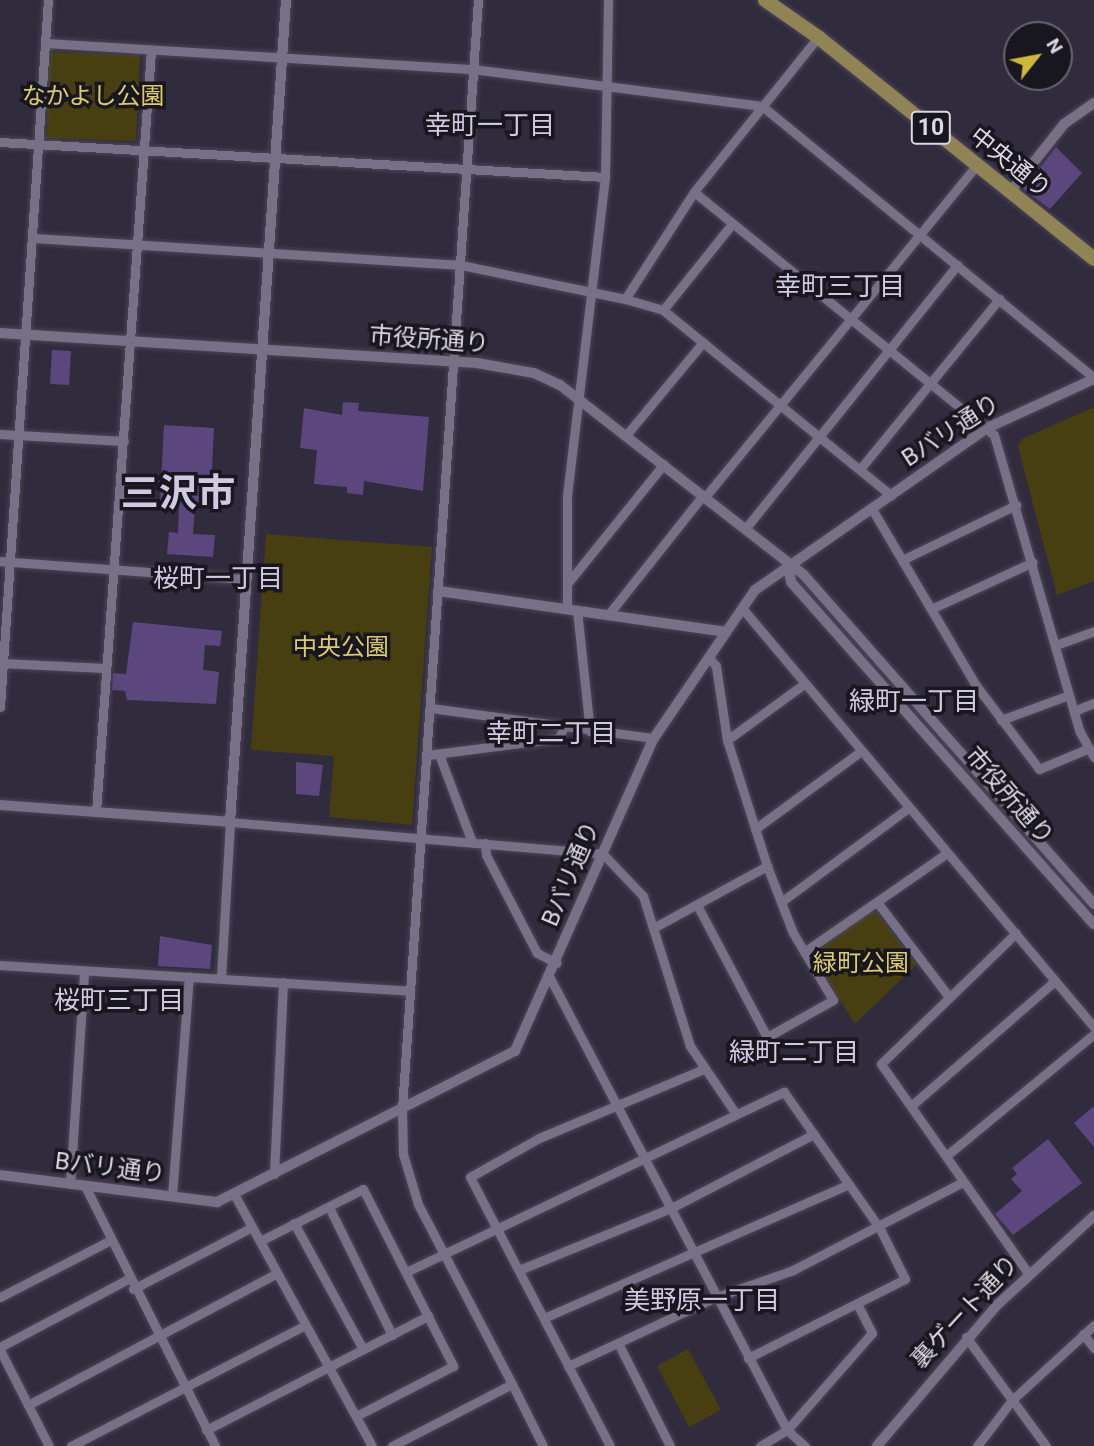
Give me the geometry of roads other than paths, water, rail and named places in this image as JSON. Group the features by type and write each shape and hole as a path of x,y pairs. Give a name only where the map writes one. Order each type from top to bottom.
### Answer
{"main road":[{"name":"中央通り","path":"772,2 1094,259"}],"street":[{"path":"0,707 5,561 21,435 48,0"},
{"path":"221,978 286,0"},
{"path":"478,0 402,1109 409,1181 543,1446"},
{"path":"590,730 567,584 567,496 593,292 604,177 608,0"},
{"path":"625,299 694,192 818,37"},
{"path":"46,43 473,69 762,106 1094,378"},
{"path":"96,812 124,441 134,245 151,50"},
{"path":"1010,192 1064,124 1094,103"},
{"path":"0,142 604,177"},
{"path":"608,615 976,165"},
{"path":"694,192 987,428 1002,452 1069,695 1087,749 1094,757"},
{"path":"663,310 732,224"},
{"path":"34,238 461,265 625,299 663,310 891,495"},
{"path":"745,529 957,265"},
{"path":"860,469 999,299"},
{"name":"市役所通り","path":"0,333 454,362 534,373 580,398 788,566 803,574 1094,904"},
{"path":"626,434 703,342"},
{"name":"Bバリ通り","path":"0,1175 216,1202 515,1051 557,963 654,738 755,590 987,428 1094,378"},
{"path":"0,434 124,441"},
{"path":"567,584 664,464"},
{"path":"902,560 1016,505"},
{"path":"872,509 1001,720 1039,769 1087,749"},
{"path":"5,561 114,567 246,579"},
{"path":"931,609 1033,562"},
{"name":"市役所通り","path":"788,566 790,582 1094,924"},
{"path":"438,591 725,632"},
{"path":"742,608 1094,1027"},
{"path":"1056,645 1094,631"},
{"path":"697,905 767,1037 833,1000 803,952 767,866 727,740 716,666 709,658"},
{"path":"1,663 106,668"},
{"path":"727,740 804,684"},
{"path":"1001,720 1069,695"},
{"path":"1074,711 1094,703"},
{"path":"431,708 654,738"},
{"path":"427,755 440,757 559,738 564,726"},
{"path":"755,829 861,751"},
{"path":"440,757 472,842"},
{"path":"0,805 603,854 636,882 655,927 690,1046 736,1114"},
{"path":"781,902 908,808"},
{"path":"485,843 486,855 537,953 557,963"},
{"path":"803,952 947,853"},
{"path":"655,927 767,866"},
{"path":"877,902 949,996"},
{"path":"1016,933 881,1065 1028,1273"},
{"path":"0,965 410,991"},
{"path":"70,1184 84,971"},
{"path":"173,1196 189,977"},
{"path":"550,978 748,1358 788,1430 805,1446"},
{"path":"911,1106 1055,981"},
{"path":"274,1174 283,982"},
{"path":"946,1156 1094,1034"},
{"path":"610,1446 470,1177 539,1138 704,1069"},
{"path":"406,1272 496,1226 784,1092 879,1227 905,1279 748,1358"},
{"path":"519,1270 671,1208 814,1134"},
{"path":"568,1366 716,1297 793,1270 963,1182"},
{"path":"544,1318 695,1255 849,1184"},
{"path":"85,1186 109,1241 215,1446"},
{"path":"260,1241 363,1189 453,1366 356,1416"},
{"path":"234,1194 372,1446"},
{"path":"329,1207 392,1335"},
{"name":"裏ゲート通り","path":"877,1446 966,1337 1028,1273 1094,1216"},
{"path":"295,1223 363,1349"},
{"path":"133,1289 252,1227"},
{"path":"0,1297 109,1241"},
{"path":"28,1405 277,1273"},
{"path":"49,1446 0,1349 128,1279"},
{"path":"760,1446 788,1430 872,1333 857,1304"},
{"path":"206,1430 428,1316"},
{"path":"71,1446 305,1325"},
{"path":"977,1446 1012,1400 1094,1325"},
{"path":"1083,1334 1094,1348"},
{"path":"966,1337 1046,1446"},
{"path":"618,1343 670,1446"},
{"path":"392,1446 512,1384"}],"district":[{"name":"幸町一丁目","path":"490,126"},
{"name":"幸町三丁目","path":"840,287"},
{"name":"三沢市","path":"178,494"},
{"name":"桜町一丁目","path":"218,579"},
{"name":"緑町一丁目","path":"914,702"},
{"name":"幸町二丁目","path":"551,734"},
{"name":"桜町三丁目","path":"119,1001"},
{"name":"緑町二丁目","path":"794,1053"},
{"name":"美野原一丁目","path":"702,1301"}],"park label":[{"name":"なかよし公園","path":"93,97"},
{"name":"中央公園","path":"341,648"},
{"name":"緑町公園","path":"861,964"}]}
